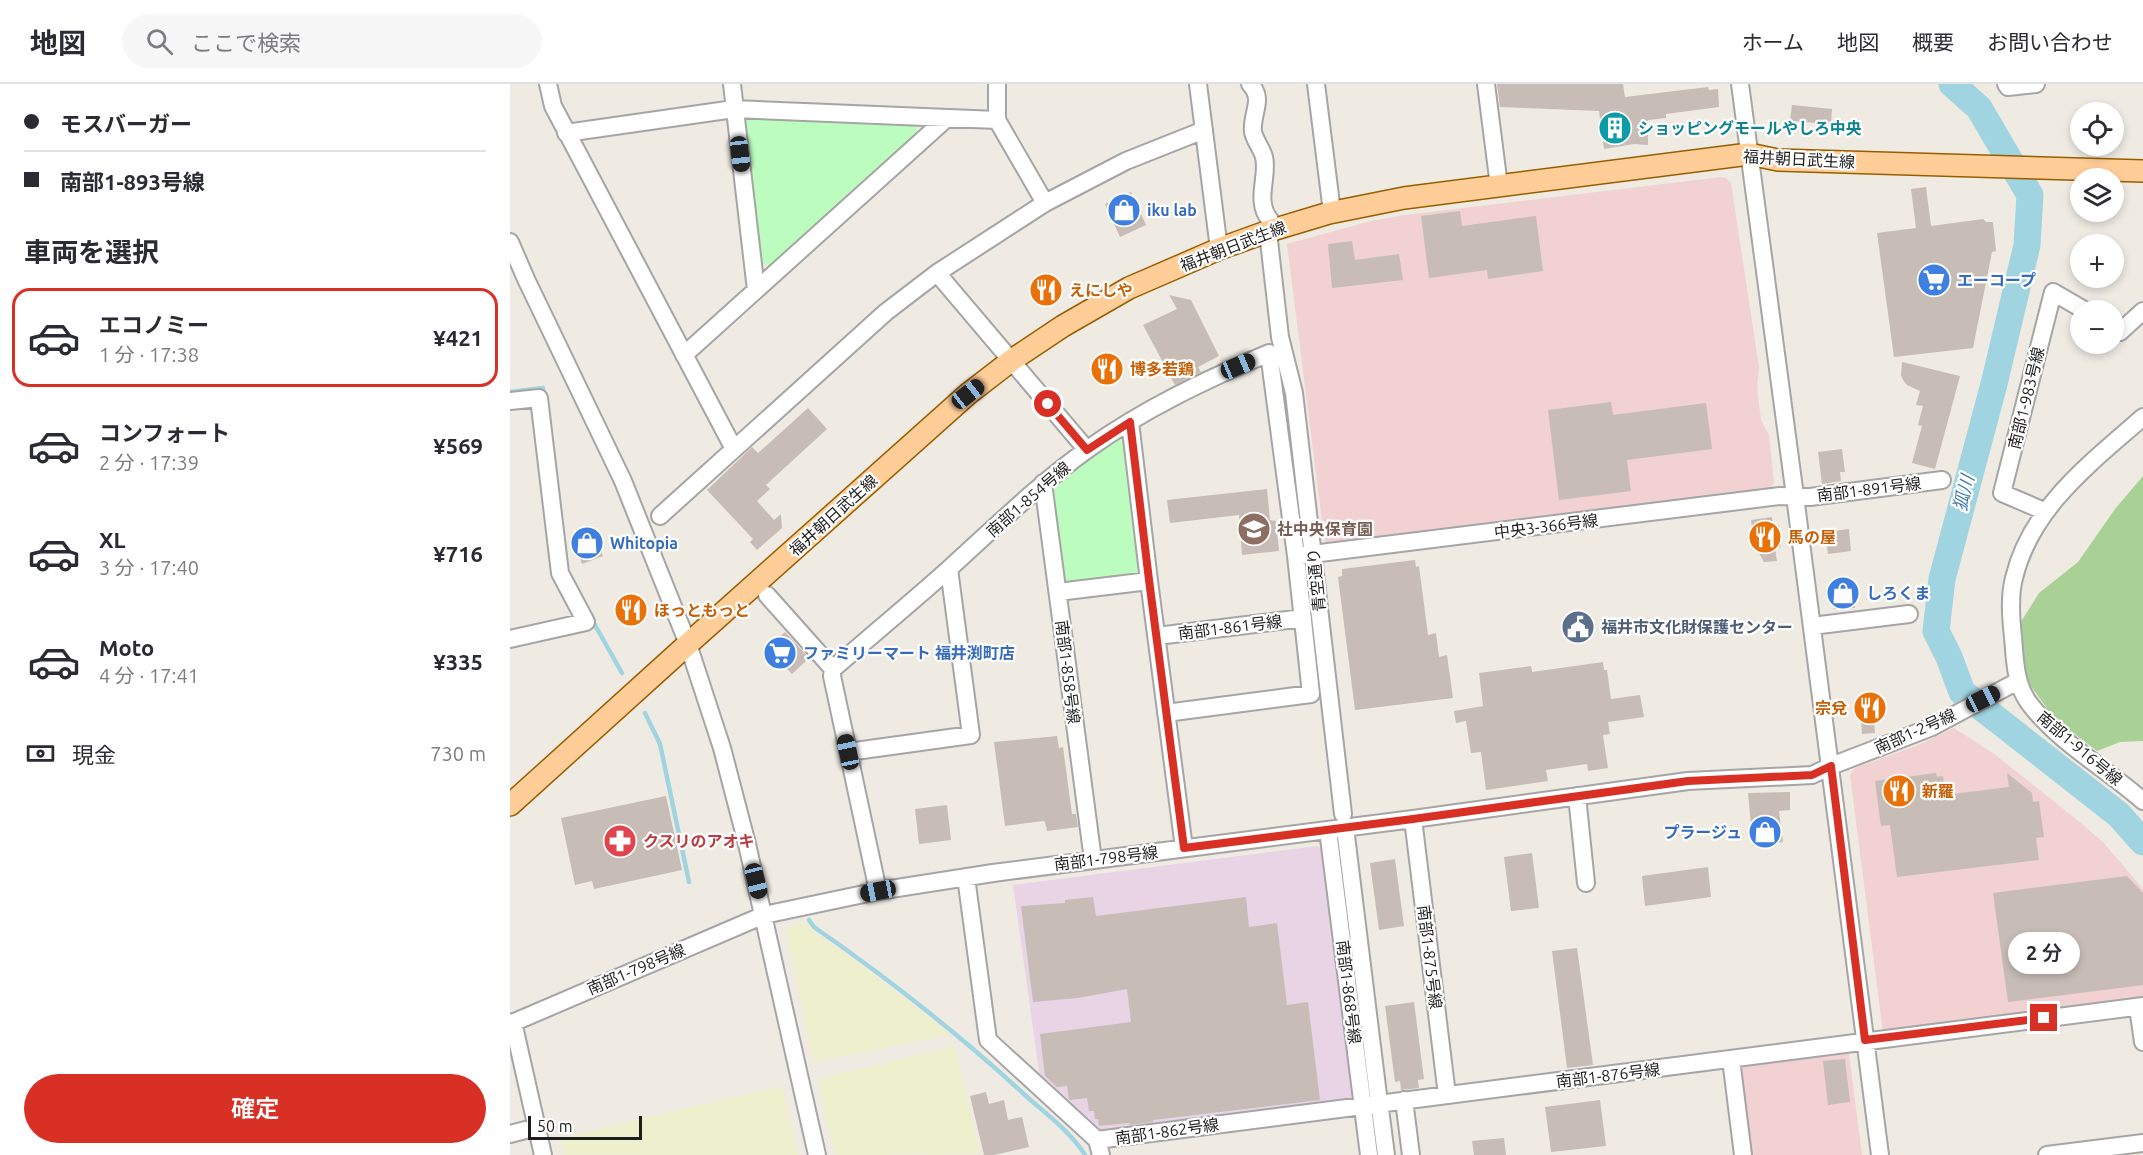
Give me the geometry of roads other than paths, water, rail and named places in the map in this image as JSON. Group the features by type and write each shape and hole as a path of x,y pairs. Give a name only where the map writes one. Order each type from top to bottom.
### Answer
{"main road":[{"name":"福井朝日武生線","path":"510,805 968,394 1012,360 1063,326 1130,288 1219,249 1332,212 1404,198 1749,154 1778,160 2143,171"}],"street":[{"path":"548,84 553,106 734,449"},
{"path":"732,84 756,290"},
{"path":"997,84 997,120 1045,203"},
{"path":"1198,84 1219,249"},
{"path":"1250,84 1257,90 1258,101 1253,116 1253,134 1265,158 1262,183 1264,213 1270,220"},
{"path":"1316,84 1332,212"},
{"path":"1486,84 1499,186"},
{"path":"1740,84 1831,766 1880,1155"},
{"path":"2006,84 2008,87 2036,84"},
{"path":"567,133 735,109 997,120"},
{"path":"684,355 947,118"},
{"path":"660,516 886,312 937,273 1045,203 1126,162 1204,130"},
{"name":"青空通り","path":"1269,241 1281,337 1294,393 1343,814"},
{"path":"510,242 623,481 688,644 722,748 764,915 817,1155"},
{"path":"937,273 1087,450"},
{"name":"南部1-983号線","path":"2044,511 2002,494 2053,292 2070,302"},
{"path":"2124,328 2143,311"},
{"name":"南部1-854号線","path":"833,669 949,569 1043,483 1087,450 1186,390 1269,353 1296,556 1311,694 1166,713"},
{"path":"510,400 539,398 560,573 586,622 510,639"},
{"name":"南部1-916号線","path":"2143,417 2082,471 2044,511 2014,579 2012,623 2018,681 2027,701 2042,719 2143,801"},
{"path":"1130,422 1184,848"},
{"name":"南部1-891号線","path":"1795,496 1810,497 1942,480"},
{"name":"南部1-858号線","path":"1043,483 1093,860"},
{"name":"中央3-366号線","path":"1296,556 1795,496"},
{"path":"848,752 971,735 949,569"},
{"path":"1058,592 1149,580"},
{"path":"767,595 833,669 832,676 878,891"},
{"path":"1812,626 1909,614"},
{"name":"南部1-861号線","path":"1157,636 1303,618"},
{"name":"南部1-2号線","path":"1831,766 1912,736 2018,681"},
{"name":"南部1-798号線","path":"512,1023 764,915 878,891 966,877 1688,781 1812,775 1831,766"},
{"path":"1577,796 1586,883"},
{"name":"南部1-875号線","path":"1413,819 1447,1095"},
{"name":"南部1-868号線","path":"1328,830 1374,1103 1369,1155"},
{"path":"1346,836 1374,1103 1386,1155"},
{"name":"南部1-862号線","path":"966,877 988,1040 1099,1147 1404,1100"},
{"path":"2141,1006 2143,1042"},
{"name":"南部1-876号線","path":"1404,1100 2141,1006"},
{"path":"512,1023 543,1155"},
{"path":"1731,1059 1743,1155"},
{"path":"1404,1100 1411,1155"},
{"path":"510,1134 537,1127"},
{"path":"2048,1155 2143,1143"}],"waterway":[{"name":"狐川","path":"1952,84 1979,108 2030,195 2027,245 1994,384 1942,579 1936,631 1962,692 2119,815 2143,842"},
{"path":"510,392 543,388 543,395"},
{"path":"591,618 622,673"},
{"path":"645,713 660,744 689,882"},
{"path":"809,920 814,927 897,987 976,1051 1058,1124 1085,1155"}],"place":[{"name":"ショッピングモールやしろ中央","path":"1615,128"},
{"name":"iku lab","path":"1124,210"},
{"name":"エーコープ","path":"1934,280"},
{"name":"えにしや","path":"1046,290"},
{"name":"博多若鶏","path":"1107,369"},
{"name":"社中央保育園","path":"1254,529"},
{"name":"馬の屋","path":"1765,537"},
{"name":"Whitopia","path":"587,543"},
{"name":"しろくま","path":"1843,593"},
{"name":"ほっともっと","path":"631,610"},
{"name":"福井市文化財保護センター","path":"1578,627"},
{"name":"ファミリーマート 福井渕町店","path":"780,653"},
{"name":"宗兌","path":"1870,708"},
{"name":"新羅","path":"1899,791"},
{"name":"プラージュ","path":"1765,832"},
{"name":"クスリのアオキ","path":"620,841"}]}
